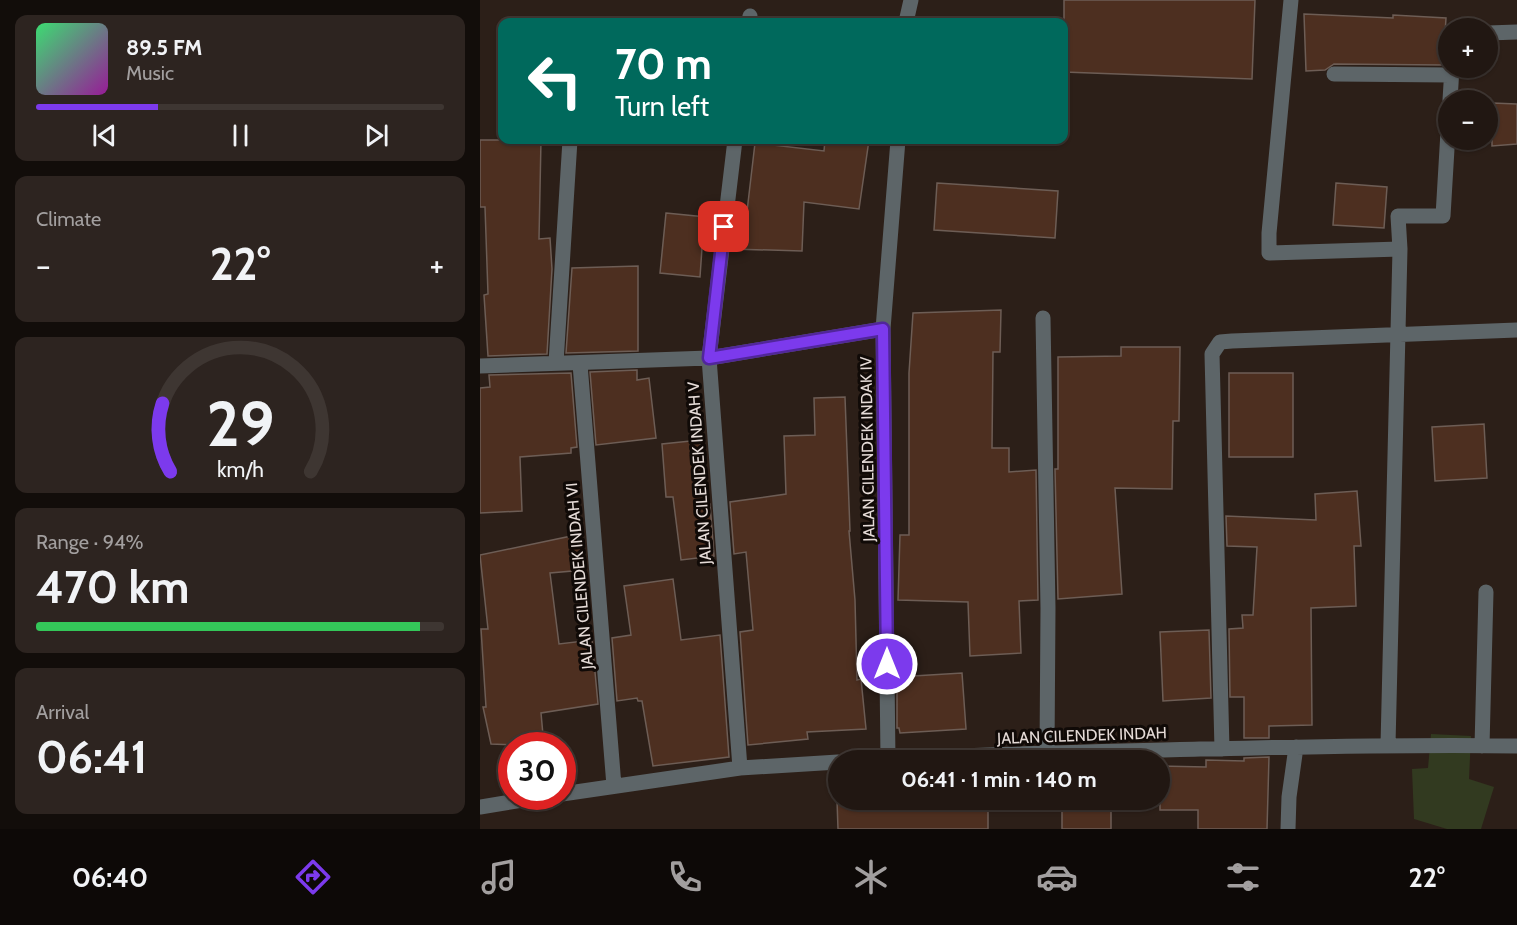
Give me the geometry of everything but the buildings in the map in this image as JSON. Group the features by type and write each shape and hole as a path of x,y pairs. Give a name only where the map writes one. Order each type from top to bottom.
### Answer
{"street":[{"path":"907,18 911,0"},
{"path":"1291,0 1269,253 1400,249"},
{"path":"1498,33 1517,32"},
{"path":"1334,74 1438,71"},
{"path":"556,363 570,144"},
{"name":"JALAN CILENDEK INDAH V","path":"735,144 709,358 740,768"},
{"name":"JALAN CILENDEK INDAK IV","path":"888,750 883,329 898,144"},
{"path":"1388,745 1400,249 1398,216 1443,216 1447,150"},
{"path":"1044,318 1048,608 1047,750"},
{"path":"480,366 709,358 883,329"},
{"path":"1222,749 1212,354 1220,342 1517,330"},
{"name":"JALAN CILENDEK INDAH VI","path":"580,364 614,786"},
{"path":"1482,746 1486,592"},
{"name":"JALAN CILENDEK INDAH","path":"1170,750 1388,745 1517,746"},
{"path":"1288,829 1289,797 1296,747"},
{"path":"576,792 740,768 828,763"},
{"path":"480,807 498,804"}],"green space":[{"path":"1431,734 1471,736 1469,779 1494,787 1481,829 1447,829 1414,819 1412,769 1428,768"}],"route":[{"path":"724,227 709,358 883,329 887,664"}]}
